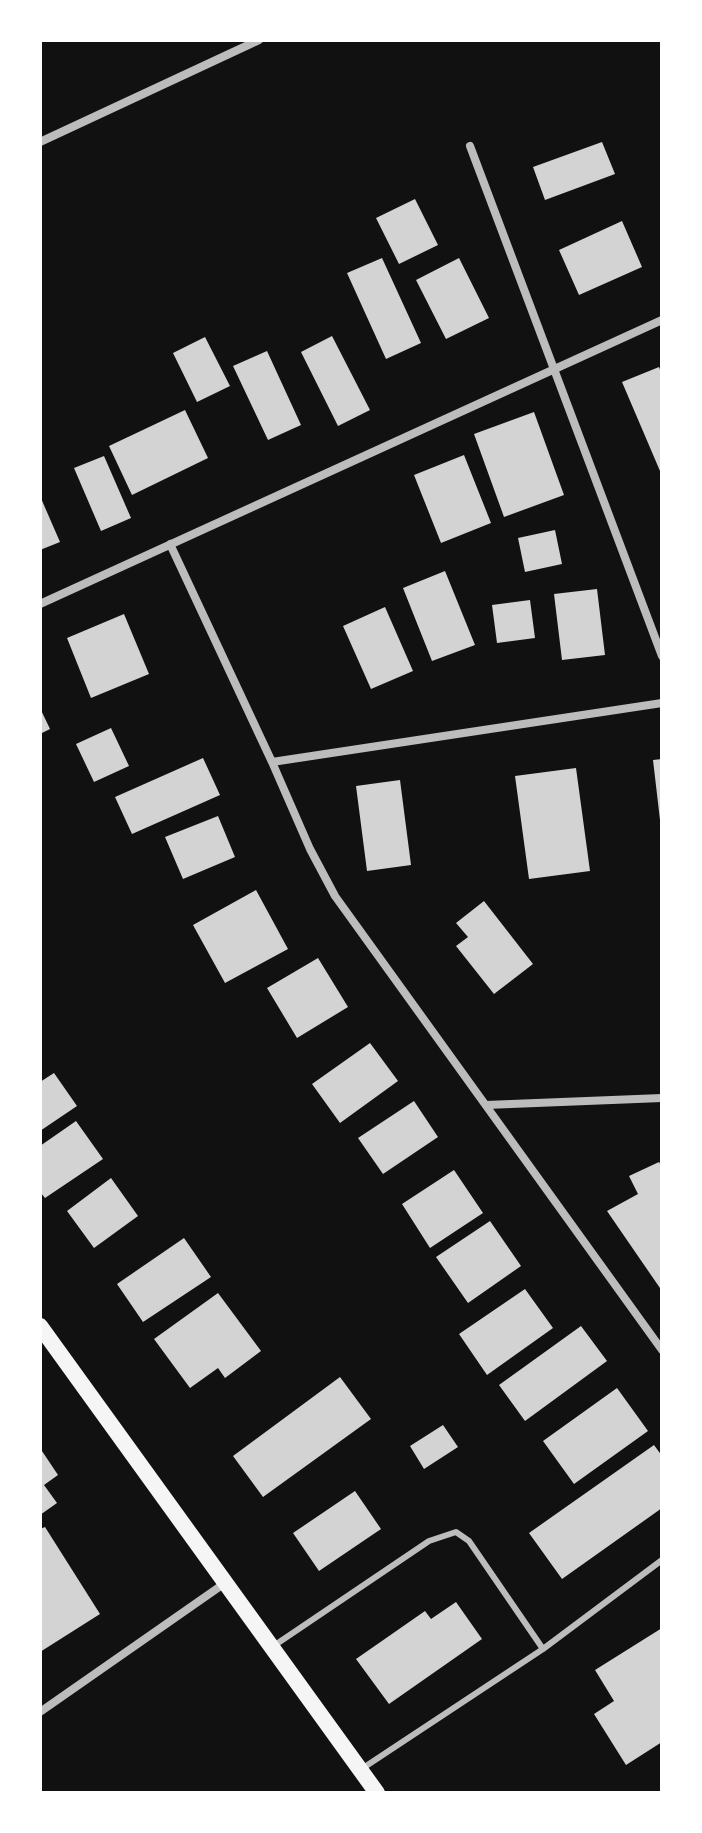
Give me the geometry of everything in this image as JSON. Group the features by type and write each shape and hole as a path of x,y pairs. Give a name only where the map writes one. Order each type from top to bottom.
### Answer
{"main road":[{"path":"40,1326 377,1793"}],"street":[{"path":"40,142 259,40"},
{"path":"470,146 662,656"},
{"path":"40,604 662,320"},
{"path":"170,544 310,849 335,896 662,1350"},
{"path":"272,762 662,703"},
{"path":"486,1105 662,1098"},
{"path":"40,1712 226,1582"}],"lane":[{"path":"272,1647 429,1541 456,1532 469,1541 543,1649"},
{"path":"360,1770 543,1649 662,1560"}],"building":[{"path":"602,142 615,174 545,200 533,167"},
{"path":"415,199 438,245 399,264 376,218"},
{"path":"622,221 642,267 579,295 559,250"},
{"path":"382,258 421,343 386,359 347,273"},
{"path":"459,258 489,318 446,339 416,280"},
{"path":"332,336 370,410 338,426 301,352"},
{"path":"205,337 230,386 197,402 173,353"},
{"path":"267,351 301,425 268,440 233,366"},
{"path":"659,367 662,374 660,471 622,382"},
{"path":"185,410 208,458 132,495 109,446"},
{"path":"534,412 564,495 504,517 474,434"},
{"path":"464,455 491,523 441,543 414,475"},
{"path":"104,456 131,518 101,531 74,468"},
{"path":"40,496 60,542 40,550"},
{"path":"555,530 562,564 525,572 518,538"},
{"path":"445,571 475,645 432,661 403,588"},
{"path":"597,589 605,655 562,660 554,594"},
{"path":"530,600 535,638 497,643 492,605"},
{"path":"385,607 413,671 371,689 343,626"},
{"path":"124,614 149,674 91,698 67,638"},
{"path":"40,708 50,729 40,734"},
{"path":"111,728 129,766 94,782 76,744"},
{"path":"203,758 220,795 132,834 115,797"},
{"path":"662,759 662,820 660,820 653,760"},
{"path":"576,768 590,871 529,879 515,776"},
{"path":"400,780 411,865 367,871 356,786"},
{"path":"218,816 235,857 183,879 165,837"},
{"path":"256,890 288,949 225,983 193,925"},
{"path":"484,901 533,964 494,994 456,946 468,937 456,923"},
{"path":"318,958 348,1007 297,1038 267,988"},
{"path":"370,1043 398,1081 340,1123 312,1084"},
{"path":"54,1073 77,1106 40,1131 40,1082"},
{"path":"414,1101 438,1137 383,1174 358,1138"},
{"path":"76,1121 103,1159 45,1198 40,1192 40,1146"},
{"path":"659,1162 662,1167 662,1291 607,1211 638,1194 629,1176"},
{"path":"454,1170 483,1213 430,1248 402,1204"},
{"path":"111,1178 138,1216 94,1248 67,1211"},
{"path":"490,1221 521,1266 468,1303 436,1257"},
{"path":"184,1238 211,1277 143,1322 117,1284"},
{"path":"525,1289 553,1328 487,1375 459,1334"},
{"path":"218,1293 261,1351 225,1378 218,1368 190,1388 154,1339"},
{"path":"581,1326 607,1361 525,1421 499,1385"},
{"path":"340,1377 371,1419 263,1497 233,1456"},
{"path":"617,1388 648,1431 574,1484 543,1441"},
{"path":"443,1425 458,1447 424,1469 410,1446"},
{"path":"654,1445 662,1456 662,1508 562,1579 529,1533"},
{"path":"40,1448 58,1475 44,1485 57,1503 40,1515"},
{"path":"355,1491 381,1529 319,1571 293,1533"},
{"path":"45,1527 100,1614 40,1652 40,1529"},
{"path":"456,1602 482,1639 389,1704 356,1659 425,1611 431,1619"},
{"path":"662,1628 662,1742 626,1765 594,1714 614,1701 595,1670"}]}
